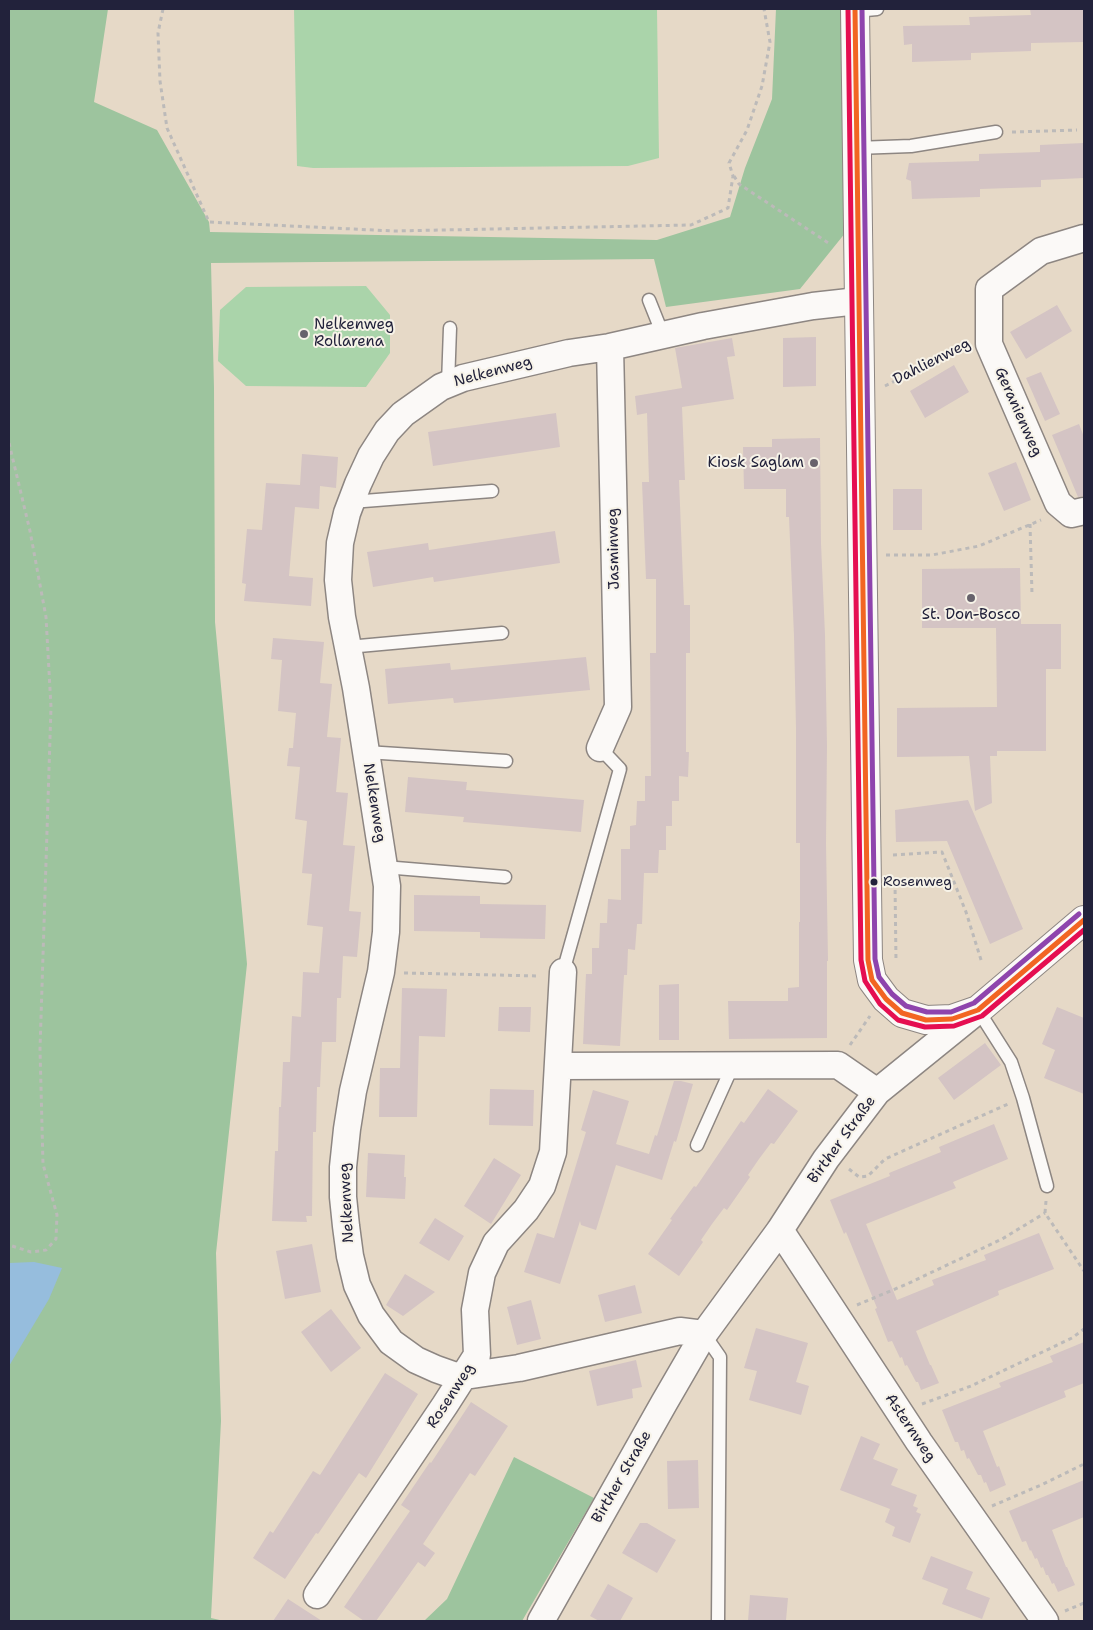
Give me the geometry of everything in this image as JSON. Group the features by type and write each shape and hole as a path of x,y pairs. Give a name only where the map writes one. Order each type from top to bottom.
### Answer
{"street":[{"path":"862,9 856,148 868,960 872,980 886,999 902,1013 926,1020 952,1019 978,1010"},
{"name":"Geranienweg","path":"1075,510 1058,503 989,344 989,289 1042,251 1084,238"},
{"name":"Nelkenweg","path":"704,1334 680,1331 519,1368 465,1376 453,1375 436,1370 416,1360 391,1342 371,1315 357,1285 350,1256 343,1196 343,1167 354,1091 381,972 386,932 387,886 342,617 338,580 340,543 346,513 371,456 387,430 403,414 441,387 463,378 569,353 610,347 703,326 813,306 858,301"},
{"name":"Jasminweg","path":"600,748 618,707 610,347"},
{"name":"Birther Straße","path":"541,1621 704,1334 780,1230 826,1159 877,1092 1084,920"},
{"name":"Rosenweg","path":"316,1595 465,1376 477,1355 475,1310 482,1273 496,1243 526,1210 542,1186 553,1152 563,975"},
{"path":"558,1066 838,1065 877,1092"},
{"name":"Asternweg","path":"780,1230 919,1442 1053,1618"}],"lane":[{"path":"856,148 911,146 996,132"},
{"path":"649,300 663,335"},
{"path":"448,384 450,328"},
{"path":"351,502 492,491"},
{"path":"348,647 502,633"},
{"path":"563,975 620,769 600,748"},
{"path":"366,752 506,761"},
{"path":"384,867 505,877"},
{"path":"978,1010 1011,1062 1047,1186"},
{"path":"696,1145 733,1065"},
{"path":"704,1334 720,1357 718,1621"}],"path":[{"path":"163,9 158,33 160,81 167,128 209,222 394,230 691,225 728,208 733,176"},
{"path":"764,9 770,42 762,86 747,130 729,163 733,176 739,184 830,244"},
{"path":"996,132 1077,130"},
{"name":"Dahlienweg","path":"884,386 988,332"},
{"path":"9,443 30,531 46,617 51,707 40,1050 44,1164 57,1215 56,1239 46,1250 32,1252 9,1245"},
{"path":"884,555 932,555 979,546 1030,524 1075,510"},
{"path":"1030,524 1032,594"},
{"path":"893,855 942,852 966,912 982,963"},
{"path":"895,882 896,965"},
{"path":"403,972 563,975"},
{"path":"847,1050 872,1013"},
{"path":"847,1166 859,1177 868,1176 885,1159 1023,1098"},
{"path":"1047,1186 1045,1213 1084,1271"},
{"path":"855,1306 907,1284 1002,1239 1045,1213"},
{"path":"918,1406 971,1386 1072,1338 1084,1329"},
{"path":"992,1506 1084,1464"},
{"path":"1053,1618 1084,1602"}],"green space":[{"path":"9,9 108,9 94,102 157,130 209,222 210,232 657,240 730,217 745,168 772,99 776,9 842,9 846,232 800,289 666,307 654,259 211,263 214,388 215,622 247,964 216,1253 221,1421 211,1618 224,1621 9,1621"},
{"path":"294,9 657,9 659,158 628,166 313,168 297,166"},
{"name":"Nelkenweg Rollarena","path":"366,286 390,315 390,353 366,387 246,386 218,361 220,310 246,287"},
{"path":"514,1457 594,1498 522,1621 424,1621 447,1599"}],"water":[{"path":"34,1262 62,1268 49,1299 9,1366 9,1263"}],"building":[{"path":"1030,9 1084,9 1084,42 1031,43 1031,51 971,53 971,60 912,62 912,44 904,45 903,26 970,25 969,17 1031,15"},
{"path":"1084,143 1084,178 1041,180 1041,187 980,189 980,197 912,199 911,181 906,179 909,163 979,161 979,154 1040,152 1040,145"},
{"path":"1057,305 1072,331 1026,359 1010,332"},
{"path":"816,337 816,386 783,387 783,338"},
{"path":"732,338 735,356 727,357 734,399 682,407 685,480 679,480 684,605 690,605 690,653 686,653 686,752 689,752 688,777 679,776 679,801 672,801 672,826 666,826 666,850 659,850 658,873 644,873 642,924 637,924 635,950 628,949 627,975 624,975 620,1046 583,1044 586,974 592,974 592,948 599,948 600,923 607,923 608,899 621,900 621,849 630,849 630,826 636,825 637,801 645,801 645,776 651,776 650,653 656,653 656,579 646,579 642,482 649,482 647,413 637,415 635,396 682,388 675,348"},
{"path":"954,365 969,392 925,418 910,391"},
{"path":"1041,372 1060,414 1045,421 1026,378"},
{"path":"556,413 560,447 433,466 428,432"},
{"path":"1079,424 1084,437 1084,496 1078,497 1052,435"},
{"path":"820,438 827,746 827,1038 729,1039 728,1001 788,1001 788,988 799,987 800,843 796,843 796,728 789,517 786,517 786,489 744,489 743,447 772,447 772,439"},
{"path":"302,454 338,457 336,488 320,486 319,509 295,507 289,576 313,578 311,606 244,601 246,584 242,583 247,529 262,530 266,483 300,485"},
{"path":"1016,462 1031,500 1004,511 988,473"},
{"path":"893,489 922,489 922,530 893,530"},
{"path":"555,531 560,563 434,582 433,577 373,587 367,552 428,543 429,550"},
{"path":"1020,568 1021,624 1061,624 1061,669 1046,669 1046,751 997,751 997,756 990,756 992,803 975,811 969,756 897,757 897,708 997,707 996,628 922,628 922,569"},
{"path":"273,638 324,642 320,683 332,684 327,737 341,738 336,792 348,793 343,845 355,846 349,911 361,912 357,957 343,956 341,998 337,998 336,1042 322,1042 320,1087 317,1087 316,1132 313,1132 312,1216 306,1216 307,1222 272,1221 275,1151 278,1151 283,1062 290,1062 292,1016 301,1017 303,972 319,973 323,927 307,925 312,874 302,873 307,821 295,819 300,767 287,766 289,748 293,748 296,713 278,711 282,660 271,659"},
{"path":"586,657 590,690 454,703 453,698 388,704 385,669 450,663 451,670"},
{"path":"408,777 467,782 466,790 584,800 581,832 463,822 464,817 405,812"},
{"path":"968,800 1023,929 990,944 947,841 896,842 895,810"},
{"path":"414,895 480,896 480,904 546,905 545,939 480,938 480,932 414,931"},
{"path":"679,984 679,1040 659,1040 659,985"},
{"path":"402,988 447,989 445,1037 419,1036 417,1117 379,1117 380,1068 400,1068"},
{"path":"499,1007 531,1007 530,1032 498,1031"},
{"path":"1057,1007 1084,1018 1084,1094 1044,1078 1055,1050 1042,1044"},
{"path":"985,1043 1001,1065 954,1100 938,1078"},
{"path":"674,1081 693,1084 676,1142 674,1141 662,1180 616,1165 596,1230 581,1225 580,1221 560,1284 524,1272 537,1233 554,1238 586,1132 581,1130 593,1090 629,1101 616,1144 649,1154 655,1135 657,1136"},
{"path":"490,1089 534,1090 533,1126 489,1125"},
{"path":"768,1089 798,1111 774,1144 771,1143 759,1159 748,1175 750,1177 727,1210 724,1208 712,1224 701,1240 703,1242 679,1276 648,1254 672,1220 670,1219 694,1186 696,1187 741,1121 744,1123"},
{"path":"994,1124 1008,1159 953,1182 956,1188 866,1224 897,1300 934,1285 932,1280 986,1260 984,1255 1039,1233 1054,1269 998,1291 999,1295 916,1331 939,1383 921,1390 907,1365 905,1366 902,1357 900,1358 892,1341 888,1342 875,1309 877,1308 846,1232 844,1234 830,1200 890,1176 889,1173 941,1152 939,1147"},
{"path":"368,1153 405,1155 405,1199 366,1197"},
{"path":"494,1158 521,1175 491,1224 464,1206"},
{"path":"435,1218 464,1236 449,1261 419,1243"},
{"path":"312,1244 321,1292 285,1299 276,1251"},
{"path":"405,1274 435,1292 403,1316 386,1305"},
{"path":"635,1285 642,1313 605,1322 598,1295"},
{"path":"531,1300 541,1339 517,1345 507,1307"},
{"path":"331,1309 361,1348 331,1372 301,1332"},
{"path":"756,1328 808,1343 796,1382 809,1386 801,1415 749,1400 757,1371 744,1368"},
{"path":"1084,1342 1084,1383 1064,1391 1066,1397 983,1431 1006,1485 990,1492 986,1482 984,1483 981,1475 978,1475 969,1458 967,1459 964,1450 961,1451 958,1442 955,1442 942,1410 1001,1387 999,1383 1053,1362 1050,1356"},
{"path":"636,1360 642,1387 632,1389 633,1398 597,1406 589,1371"},
{"path":"385,1373 418,1394 366,1478 359,1473 285,1579 253,1558 270,1531 273,1533 313,1471 320,1475"},
{"path":"471,1402 508,1426 475,1476 470,1473 423,1544 435,1553 425,1567 418,1562 376,1621 364,1621 344,1607 410,1511 401,1505"},
{"path":"861,1436 880,1444 873,1459 898,1469 891,1485 917,1495 913,1506 918,1508 916,1512 921,1514 910,1543 892,1536 895,1527 885,1522 890,1509 840,1490"},
{"path":"698,1460 699,1508 668,1509 667,1461"},
{"path":"1084,1480 1084,1517 1052,1530 1075,1585 1058,1592 1054,1583 1052,1584 1048,1575 1046,1575 1043,1567 1041,1568 1037,1558 1035,1559 1026,1541 1022,1542 1009,1511"},
{"path":"640,1523 647,1523 676,1540 657,1573 622,1553"},
{"path":"931,1556 973,1572 966,1589 990,1598 982,1619 942,1604 948,1589 922,1579"},
{"path":"608,1584 633,1598 620,1621 599,1621 590,1616"},
{"path":"750,1595 788,1598 786,1620 748,1621"},
{"path":"288,1599 322,1621 273,1621"}],"transit line":[{"path":"848,9 861,960 865,981 880,1004 898,1020 925,1027 954,1026 982,1016 1084,930"},
{"path":"855,9 868,960 872,980 886,999 902,1013 926,1020 952,1019 978,1010 1084,920"},
{"path":"862,9 875,959 879,977 892,994 906,1006 927,1012 951,1012 974,1003 1079,914"}],"place":[{"name":"Nelkenweg Rollarena","path":"304,334"},
{"name":"Kiosk Saglam","path":"814,463"},
{"name":"St. Don-Bosco","path":"971,598"},
{"name":"Rosenweg","path":"874,882"}]}
